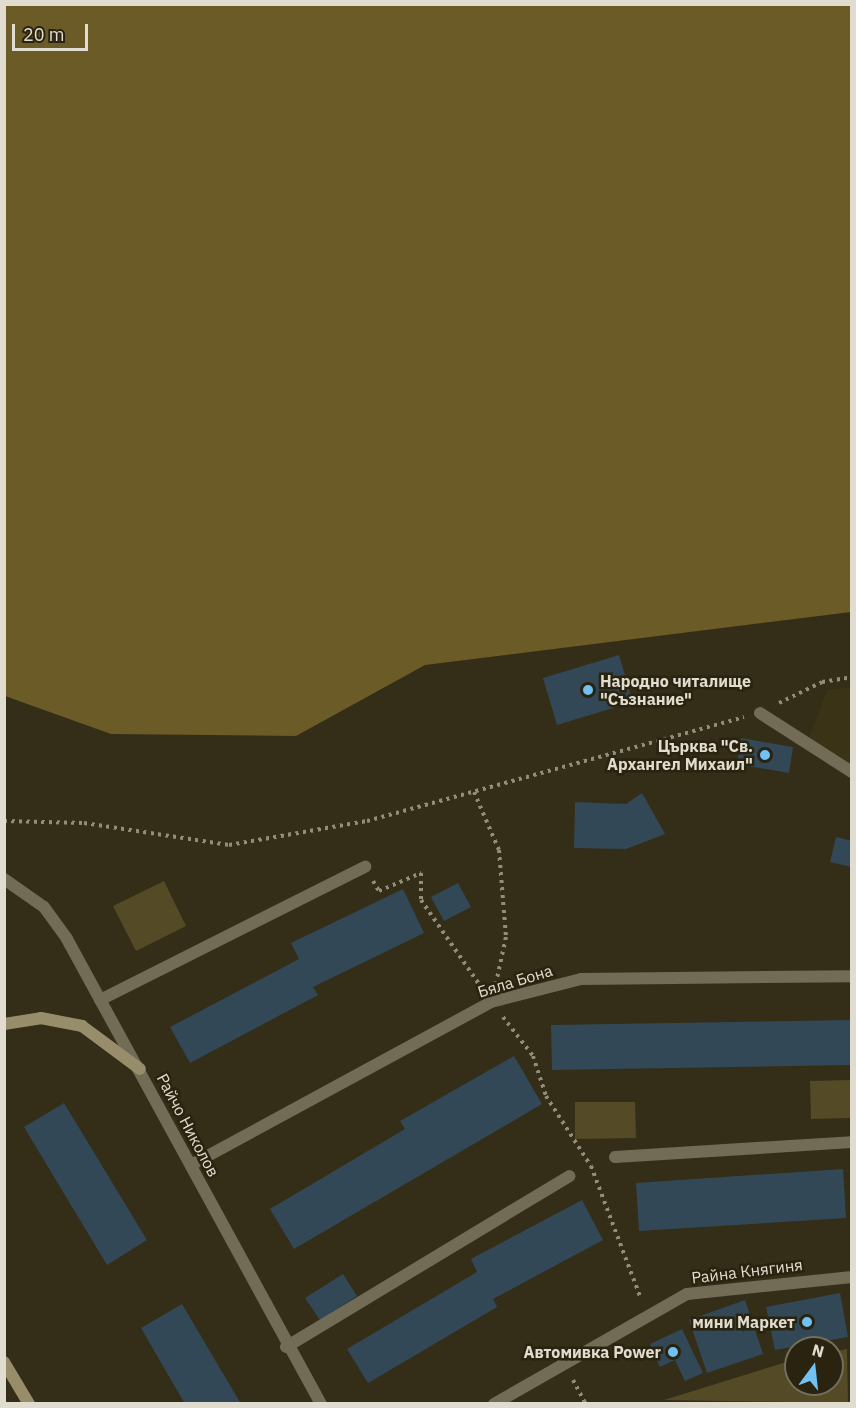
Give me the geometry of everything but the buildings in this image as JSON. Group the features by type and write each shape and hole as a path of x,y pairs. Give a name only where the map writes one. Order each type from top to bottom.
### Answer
{"main road":[{"path":"4,1024 41,1018 82,1026 140,1069"},
{"path":"4,1362 29,1404"}],"street":[{"path":"760,713 852,772"},
{"path":"100,1000 365,867"},
{"name":"Райчо Николов","path":"4,879 44,907 140,1069 286,1347 321,1404"},
{"name":"Бяла Бона","path":"191,1165 491,1002 581,979 852,976"},
{"path":"615,1156 852,1142"},
{"path":"286,1347 570,1176"},
{"name":"Райна Княгиня","path":"494,1404 687,1294 852,1277"}],"path":[{"path":"4,821 84,823 229,845 367,820 474,792 760,713 822,681 852,677"},
{"path":"474,792 499,850 501,872 506,937 491,1002"},
{"path":"365,867 379,891 422,873 421,900 491,1002 532,1056 546,1096 591,1166 647,1317"},
{"path":"570,1176 615,1156"},
{"path":"564,1364 586,1404"}],"shaded area":[{"path":"4,5 851,5 851,612 425,665 296,736 111,734 5,696"},
{"path":"851,687 851,772 807,743 827,690"},
{"path":"164,881 186,926 136,951 113,906"},
{"path":"851,1080 851,1118 811,1119 810,1081"},
{"path":"575,1102 635,1102 636,1138 575,1139"},
{"path":"847,1349 848,1403 664,1400 784,1363 784,1396 844,1396 844,1350"}],"place":[{"name":"Народно читалище \"Съзнание\"","path":"588,690"},
{"name":"Църква \"Св. Архангел Михаил\"","path":"765,755"},
{"name":"мини Маркет","path":"807,1322"},
{"name":"Автомивка Power","path":"673,1352"}]}
